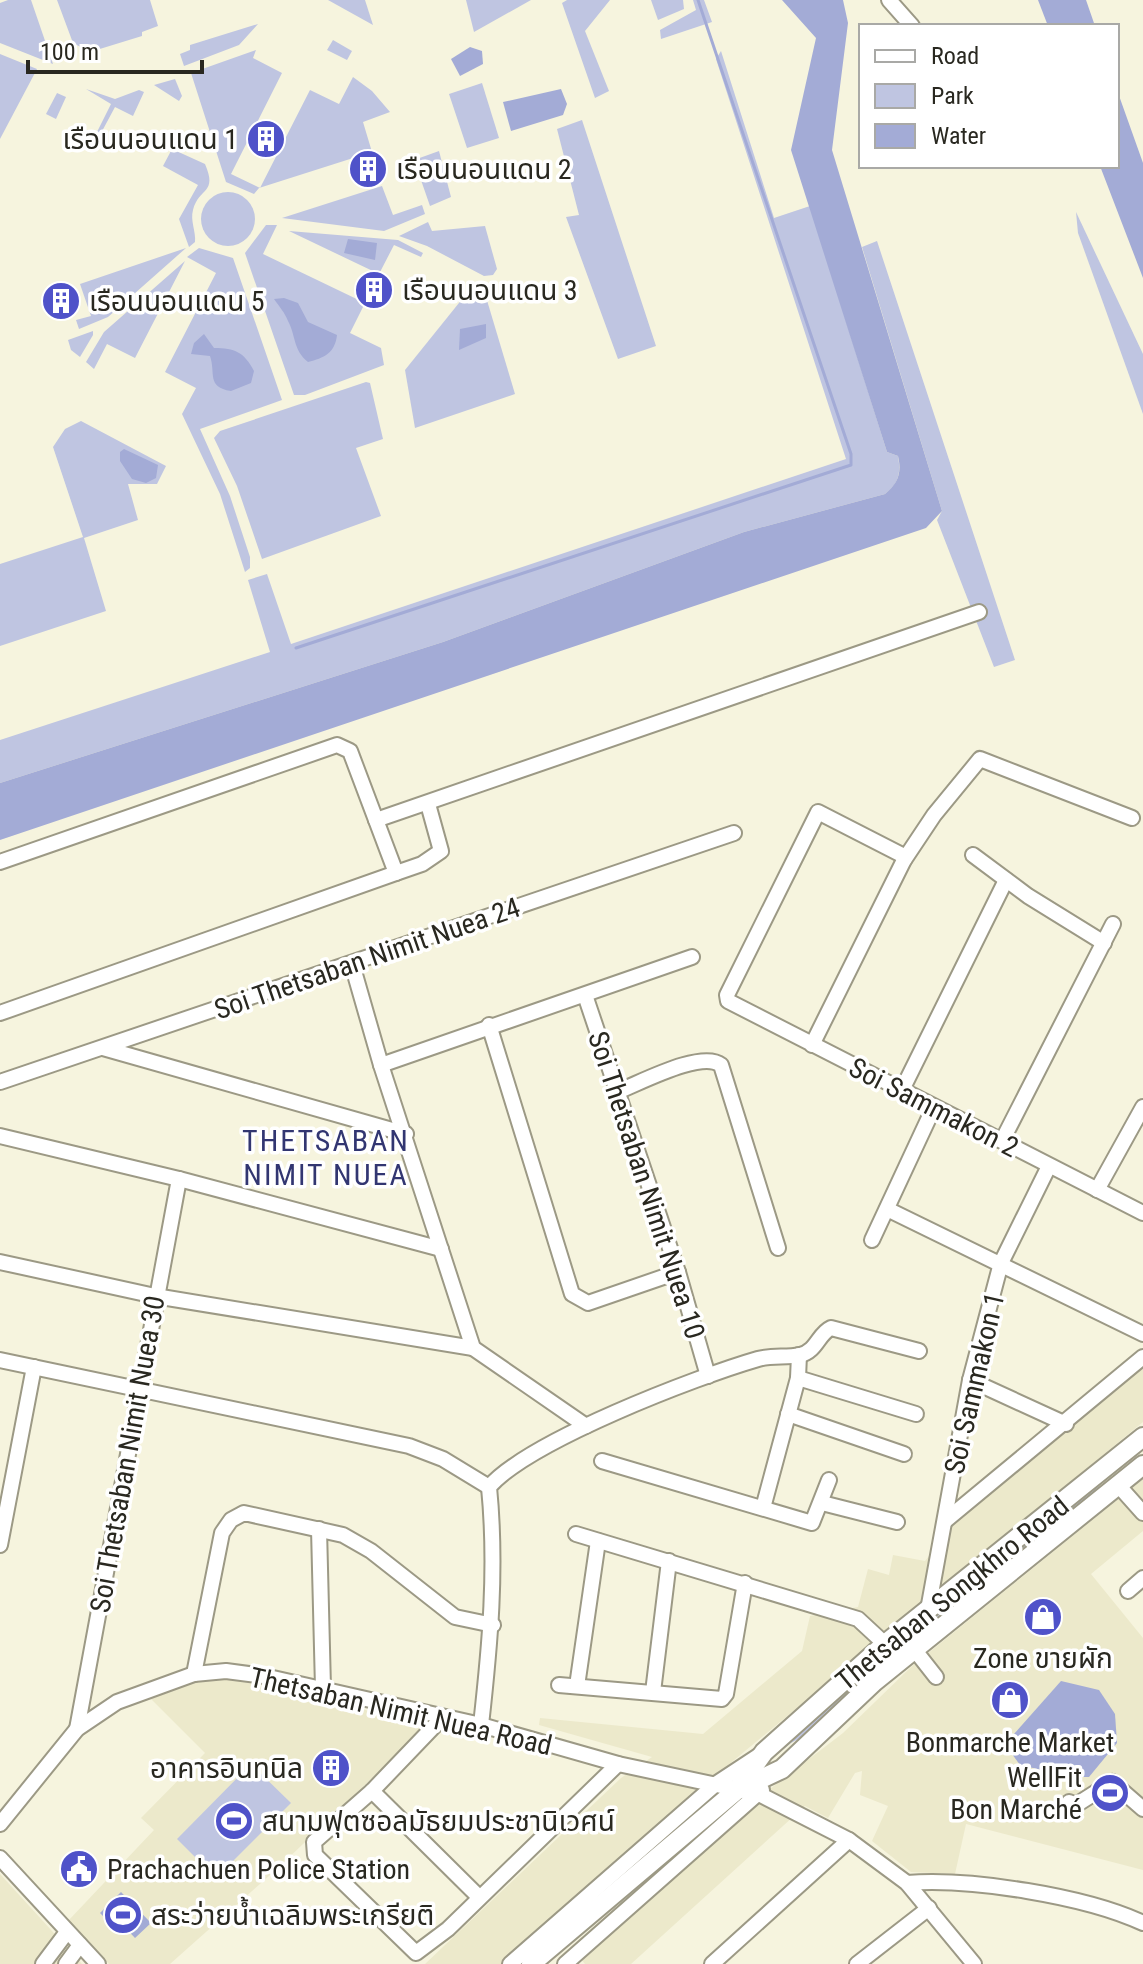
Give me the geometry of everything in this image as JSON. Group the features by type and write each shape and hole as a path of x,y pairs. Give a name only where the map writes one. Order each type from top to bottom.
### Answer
{"street":[{"path":"889,0 910,24"},
{"path":"376,820 979,612"},
{"path":"0,862 337,745 350,751 396,873"},
{"path":"812,1045 904,860 934,815 980,759 1132,818"},
{"path":"0,1013 422,864 441,851 428,804"},
{"name":"Soi Sammakon 2","path":"904,860 902,855 818,812 727,998 812,1045 1143,1213"},
{"name":"Soi Thetsaban Nimit Nuea 24","path":"0,1082 734,833"},
{"path":"973,855 1104,943"},
{"path":"902,1090 1006,880"},
{"path":"1002,1141 1113,924"},
{"path":"381,1065 692,957"},
{"path":"352,964 381,1065 406,1134 473,1348"},
{"name":"Soi Thetsaban Nimit Nuea 10","path":"585,995 678,1272 708,1376"},
{"path":"489,1025 572,1294 588,1303 678,1272"},
{"path":"103,1048 406,1134"},
{"path":"619,1091 692,1063 709,1059 721,1065 778,1248"},
{"path":"872,1240 934,1107"},
{"path":"1097,1190 1143,1107"},
{"path":"0,1136 179,1179 441,1249"},
{"name":"Soi Sammakon 1","path":"928,1610 970,1380 1001,1263 1049,1166"},
{"name":"Soi Thetsaban Nimit Nuea 30","path":"77,1729 179,1179"},
{"path":"887,1209 1143,1334"},
{"path":"0,1262 155,1296 473,1348 586,1426"},
{"path":"481,1725 493,1625 495,1548 489,1487 500,1474 586,1426 708,1376 780,1354 799,1355 812,1351 831,1328 919,1351"},
{"path":"763,1508 798,1378 799,1355"},
{"path":"945,1521 1066,1424 1143,1357"},
{"path":"0,1360 409,1446 443,1459 489,1487"},
{"path":"0,1545 3,1515 34,1367"},
{"path":"798,1378 916,1414"},
{"path":"970,1380 1066,1424"},
{"path":"788,1414 904,1454"},
{"name":"Thetsaban Songkhro Road","path":"510,1964 717,1783 764,1752 885,1644 1143,1437"},
{"path":"602,1461 812,1523 829,1480"},
{"name":"Thetsaban Songkhro Road","path":"565,1964 759,1794 782,1769 914,1649 1143,1465"},
{"path":"1105,1469 1143,1513"},
{"path":"822,1503 897,1522"},
{"path":"194,1674 222,1533 231,1520 244,1513 319,1529 355,1541 455,1617 493,1625"},
{"path":"319,1529 323,1688"},
{"path":"576,1534 858,1619 885,1644"},
{"path":"577,1686 598,1541"},
{"path":"653,1692 669,1561"},
{"path":"1128,1591 1143,1578"},
{"path":"559,1685 724,1698 745,1583"},
{"path":"914,1649 936,1677"},
{"name":"Thetsaban Nimit Nuea Road","path":"0,1824 77,1729 117,1702 194,1674 226,1671 323,1688 441,1719 481,1725 618,1764 759,1794 849,1840 907,1883 974,1964"},
{"path":"441,1719 372,1791 314,1842 315,1855 416,1953 448,1929 618,1764"},
{"name":"Thetsaban Songkhro Road","path":"531,1964 737,1790 764,1752"},
{"name":"Thetsaban Songkhro Road","path":"737,1790 782,1769"},
{"path":"1069,1802 1076,1805 1112,1782 1143,1809"},
{"path":"372,1791 479,1897"},
{"path":"712,1964 849,1840"},
{"path":"0,1858 98,1964"},
{"path":"907,1883 983,1886 1078,1903 1121,1913 1143,1923"},
{"path":"857,1964 929,1908"},
{"path":"43,1964 67,1932"},
{"path":"66,1964 80,1945"}],"shaded area":[{"path":"1143,1368 1143,1422 733,1761 502,1964 425,1964 621,1778 652,1757 539,1725 540,1718 703,1734 802,1651 810,1616 858,1607 868,1569 889,1575 893,1555 925,1561 955,1523"},
{"name":"Bonmarche Market","path":"1143,1479 1143,1531 1091,1574 1143,1638 1143,1870 966,1824 955,1874 911,1872 872,1841 888,1806 860,1795 862,1771 855,1773 828,1818 805,1806 631,1964 585,1964 581,1959 745,1808 843,1733 911,1667"},
{"path":"229,1676 296,1687 423,1729 278,1868 170,1964 109,1964 68,1921 154,1830 141,1818 205,1753 151,1699 195,1681"},
{"path":"0,1874 82,1964 0,1964"}],"green space":[{"path":"31,0 53,64 0,43 0,3"},
{"path":"57,0 150,0 158,26 142,32 142,36 90,52 73,43"},
{"path":"328,0 365,0 373,25"},
{"path":"466,0 531,0 474,32"},
{"path":"567,0 610,0 585,31 609,91 595,98 562,3"},
{"path":"651,0 683,0 684,9 658,20"},
{"path":"693,0 704,0 712,22 661,39 660,30 696,10"},
{"path":"258,24 239,45 184,66 180,54 190,50 190,45"},
{"path":"333,40 352,51 347,60 327,50"},
{"path":"256,50 253,58 282,73 231,174 260,188 254,194 226,182 191,73"},
{"path":"721,51 774,218 810,206 887,452 898,456 898,477 890,490 885,494 744,532 443,642 0,783 0,740 270,652 248,580 267,574 291,644 846,459 716,59"},
{"path":"0,54 37,69 0,139"},
{"path":"353,77 372,91 390,112 363,122 372,152 260,188 310,90 339,104"},
{"path":"175,79 182,96 179,101 154,85"},
{"path":"482,83 499,138 467,148 449,94"},
{"path":"86,89 115,99 139,90 144,92 133,116 115,107 100,135 96,134 111,104"},
{"path":"57,93 66,97 56,119 46,114"},
{"path":"582,120 656,346 618,359 566,217 579,215 557,129"},
{"path":"172,149 205,164 208,174 208,186 193,210 195,242 189,247 179,219 198,185 163,166"},
{"path":"439,151 451,197 430,206 414,160"},
{"path":"382,186 393,215 422,205 425,214 384,231 282,218"},
{"path":"228,192 247,200 255,219 247,238 228,246 209,238 201,219 209,200"},
{"path":"1076,212 1143,354 1143,414 1078,233"},
{"path":"428,222 432,231 485,226 497,269 493,275 484,276 427,246 399,236"},
{"path":"266,225 277,225 263,254 365,303 350,333 381,348 384,365 305,395 294,395 245,253"},
{"path":"289,231 398,240 423,253 421,257 394,245 379,274"},
{"path":"877,241 1015,660 994,667 937,520 942,511 862,247"},
{"path":"186,248 108,317 79,329 76,320 91,316 80,284"},
{"path":"199,248 233,258 282,400 200,429 230,496 250,557 250,568 245,572 220,494 182,414 196,388 165,372 216,273 187,257"},
{"path":"185,261 135,358 107,344 94,369 86,362 104,332"},
{"path":"483,287 515,394 415,428 405,370 471,288"},
{"path":"93,331 80,357 71,350 68,340"},
{"path":"370,383 383,439 356,448 381,516 262,559 237,486 214,438 220,431"},
{"path":"81,421 166,466 157,484 128,484 138,520 84,538 106,611 0,646 0,564 83,537 53,447 65,429"},
{"path":"1095,1484 1101,1488 811,1732 791,1743 763,1766 763,1762"},
{"name":"สนามฟุตซอลมัธยมประชานิเวศน์","path":"251,1764 291,1803 216,1878 177,1839"}],"water":[{"path":"782,0 843,0 848,23 832,150 942,511 926,528 0,840 0,783 443,642 744,532 885,494 889,490 899,473 898,456 887,452 791,150 816,38"},
{"path":"1038,0 1086,0 1094,24 1047,24"},
{"path":"470,47 482,51 483,64 460,76 451,59"},
{"path":"561,89 567,104 563,115 511,131 503,102"},
{"path":"1119,96 1143,163 1143,278 1101,168 1119,168"},
{"path":"348,239 377,243 375,260 344,253"},
{"path":"284,298 298,303 308,322 337,335 328,354 308,362 303,357 287,318 274,299"},
{"path":"486,324 486,338 459,350 460,329"},
{"path":"204,334 214,348 233,350 246,359 254,371 251,383 231,391 215,383 210,356 191,354 194,343"},
{"path":"124,449 158,465 156,478 146,483 132,479 120,461 120,452"},
{"path":"1061,1681 1099,1690 1115,1714 1117,1743 1089,1777 1072,1777 1020,1765 1012,1754 1014,1734"},
{"name":"สระว่ายนํ้าเฉลิมพระเกรียติ","path":"121,1892 151,1923 135,1938 116,1918 110,1923 100,1913"}],"waterway":[{"path":"296,648 851,465 851,454 698,0"}],"place":[{"name":"เรือนนอนแดน 1","path":"266,139"},
{"name":"เรือนนอนแดน 2","path":"368,169"},
{"name":"เรือนนอนแดน 3","path":"374,290"},
{"name":"เรือนนอนแดน 5","path":"61,301"},
{"name":"Zone ขายผัก","path":"1043,1617"},
{"name":"Bonmarche Market","path":"1010,1700"},
{"name":"อาคารอินทนิล","path":"331,1768"},
{"name":"WellFit Bon Marché","path":"1110,1793"},
{"name":"สนามฟุตซอลมัธยมประชานิเวศน์","path":"234,1821"},
{"name":"Prachachuen Police Station","path":"79,1869"},
{"name":"สระว่ายนํ้าเฉลิมพระเกรียติ","path":"123,1915"}],"district":[{"name":"THETSABAN NIMIT NUEA","path":"326,1158"}]}
